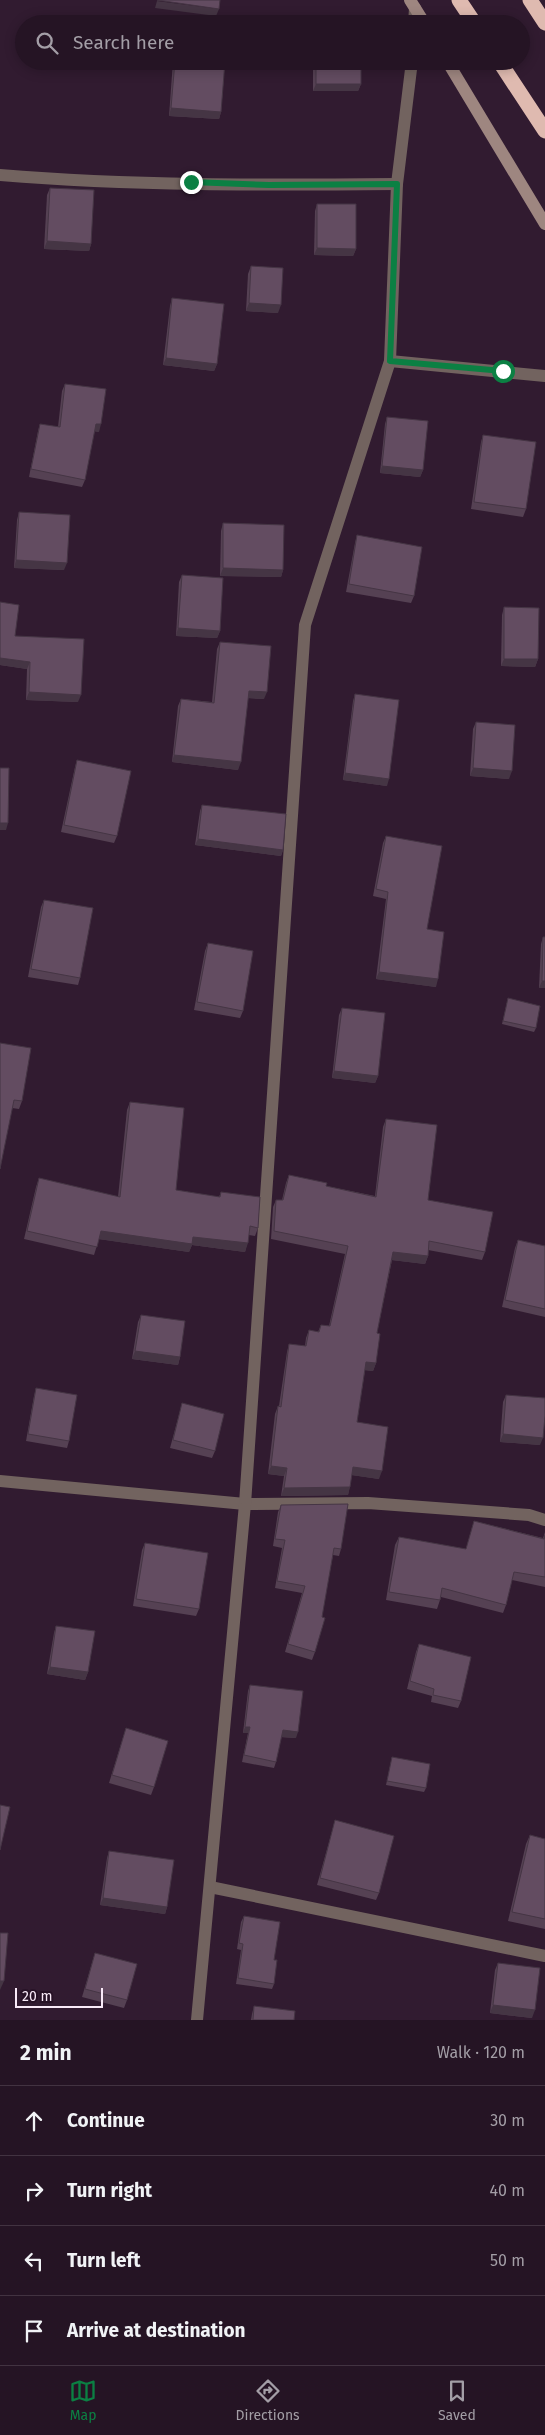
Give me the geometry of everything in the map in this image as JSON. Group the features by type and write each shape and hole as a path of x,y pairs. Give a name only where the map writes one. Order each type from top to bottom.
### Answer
{"highway":[{"path":"459,0 469,15"},
{"path":"530,0 545,23"},
{"path":"505,70 545,131"}],"street":[{"path":"412,4 419,15"},
{"path":"197,2020 245,1504 305,625 390,361 397,184 411,70"},
{"path":"452,70 545,224"},
{"path":"0,175 64,180 269,185 397,184"},
{"path":"390,361 545,376"},
{"path":"0,1481 245,1504 368,1503 529,1515 545,1520"},
{"path":"210,1887 545,1956"}],"building":[{"path":"157,0 220,0 219,9"},
{"path":"174,70 224,70 221,112 171,108"},
{"path":"316,70 361,70 361,84 316,84"},
{"path":"50,188 94,190 91,244 47,241"},
{"path":"317,204 356,204 356,249 317,248"},
{"path":"251,266 283,268 281,305 249,303"},
{"path":"172,298 224,304 217,364 166,358"},
{"path":"65,384 106,389 101,424 96,424 85,480 31,469 40,424 60,427"},
{"path":"387,417 428,421 423,470 382,466"},
{"path":"483,435 536,442 526,509 474,502"},
{"path":"19,512 70,515 67,563 16,560"},
{"path":"223,523 284,525 283,570 223,568"},
{"path":"357,535 422,547 414,596 349,584"},
{"path":"182,575 223,578 220,631 178,628"},
{"path":"0,602 19,605 15,636 84,639 81,695 29,692 30,662 0,658"},
{"path":"504,607 539,608 538,659 504,659"},
{"path":"220,642 271,646 267,692 249,691 241,762 174,755 181,699 214,703"},
{"path":"355,694 399,700 389,779 345,773"},
{"path":"476,722 515,725 512,771 473,768"},
{"path":"77,760 131,771 117,836 64,825"},
{"path":"0,768 9,768 8,823 0,823"},
{"path":"202,805 286,814 283,850 198,839"},
{"path":"386,836 442,846 427,929 444,932 438,979 379,972 388,892 376,889"},
{"path":"44,900 93,908 80,978 31,969"},
{"path":"543,937 545,937 545,981 542,981"},
{"path":"208,943 253,951 243,1011 197,1002"},
{"path":"508,998 540,1006 536,1028 503,1021"},
{"path":"342,1008 385,1013 378,1076 334,1071"},
{"path":"0,1043 31,1048 22,1101 14,1100 0,1169"},
{"path":"130,1102 184,1108 176,1190 220,1197 221,1192 260,1197 258,1228 250,1226 248,1243 193,1237 192,1244 101,1231 97,1247 27,1231 39,1178 120,1197"},
{"path":"386,1119 437,1125 428,1200 493,1212 485,1252 429,1241 428,1256 393,1252 377,1333 380,1334 376,1363 366,1362 357,1422 388,1427 382,1471 353,1467 350,1487 284,1488 287,1468 271,1466 278,1406 281,1407 289,1344 306,1346 309,1330 319,1332 321,1325 330,1326 348,1246 274,1231 276,1200 283,1200 289,1175 327,1183 326,1186 376,1197"},
{"path":"518,1240 545,1246 545,1309 505,1300"},
{"path":"141,1315 185,1321 180,1357 135,1351"},
{"path":"36,1388 77,1395 69,1441 28,1434"},
{"path":"506,1395 545,1398 543,1438 503,1434"},
{"path":"182,1403 224,1414 215,1451 173,1440"},
{"path":"348,1504 341,1549 334,1548 322,1617 325,1618 315,1652 288,1644 305,1586 277,1581 285,1540 275,1539 281,1505"},
{"path":"474,1521 544,1539 545,1535 545,1577 514,1572 506,1605 442,1588 440,1600 389,1592 399,1537 466,1549"},
{"path":"145,1543 208,1553 199,1609 136,1599"},
{"path":"56,1626 95,1631 88,1672 50,1667"},
{"path":"419,1644 471,1657 461,1701 433,1695 434,1689 410,1681"},
{"path":"250,1685 303,1691 298,1732 283,1730 276,1762 244,1755 250,1727 245,1727"},
{"path":"126,1728 168,1741 154,1787 112,1775"},
{"path":"392,1757 430,1764 426,1788 387,1781"},
{"path":"0,1805 10,1807 0,1850"},
{"path":"335,1820 394,1836 379,1893 320,1878"},
{"path":"530,1835 545,1839 545,1919 512,1912"},
{"path":"109,1851 174,1860 167,1907 103,1898"},
{"path":"244,1916 280,1922 274,1960 277,1960 274,1984 238,1978 243,1944 239,1943"},
{"path":"0,1933 8,1933 4,1981 0,1981"},
{"path":"95,1953 137,1964 127,2000 85,1989"},
{"path":"498,1963 540,1968 535,2010 493,2005"},
{"path":"254,2006 295,2011 294,2020 253,2020"}],"route":[{"path":"191,182 269,185 397,184 390,361 503,371"}]}
